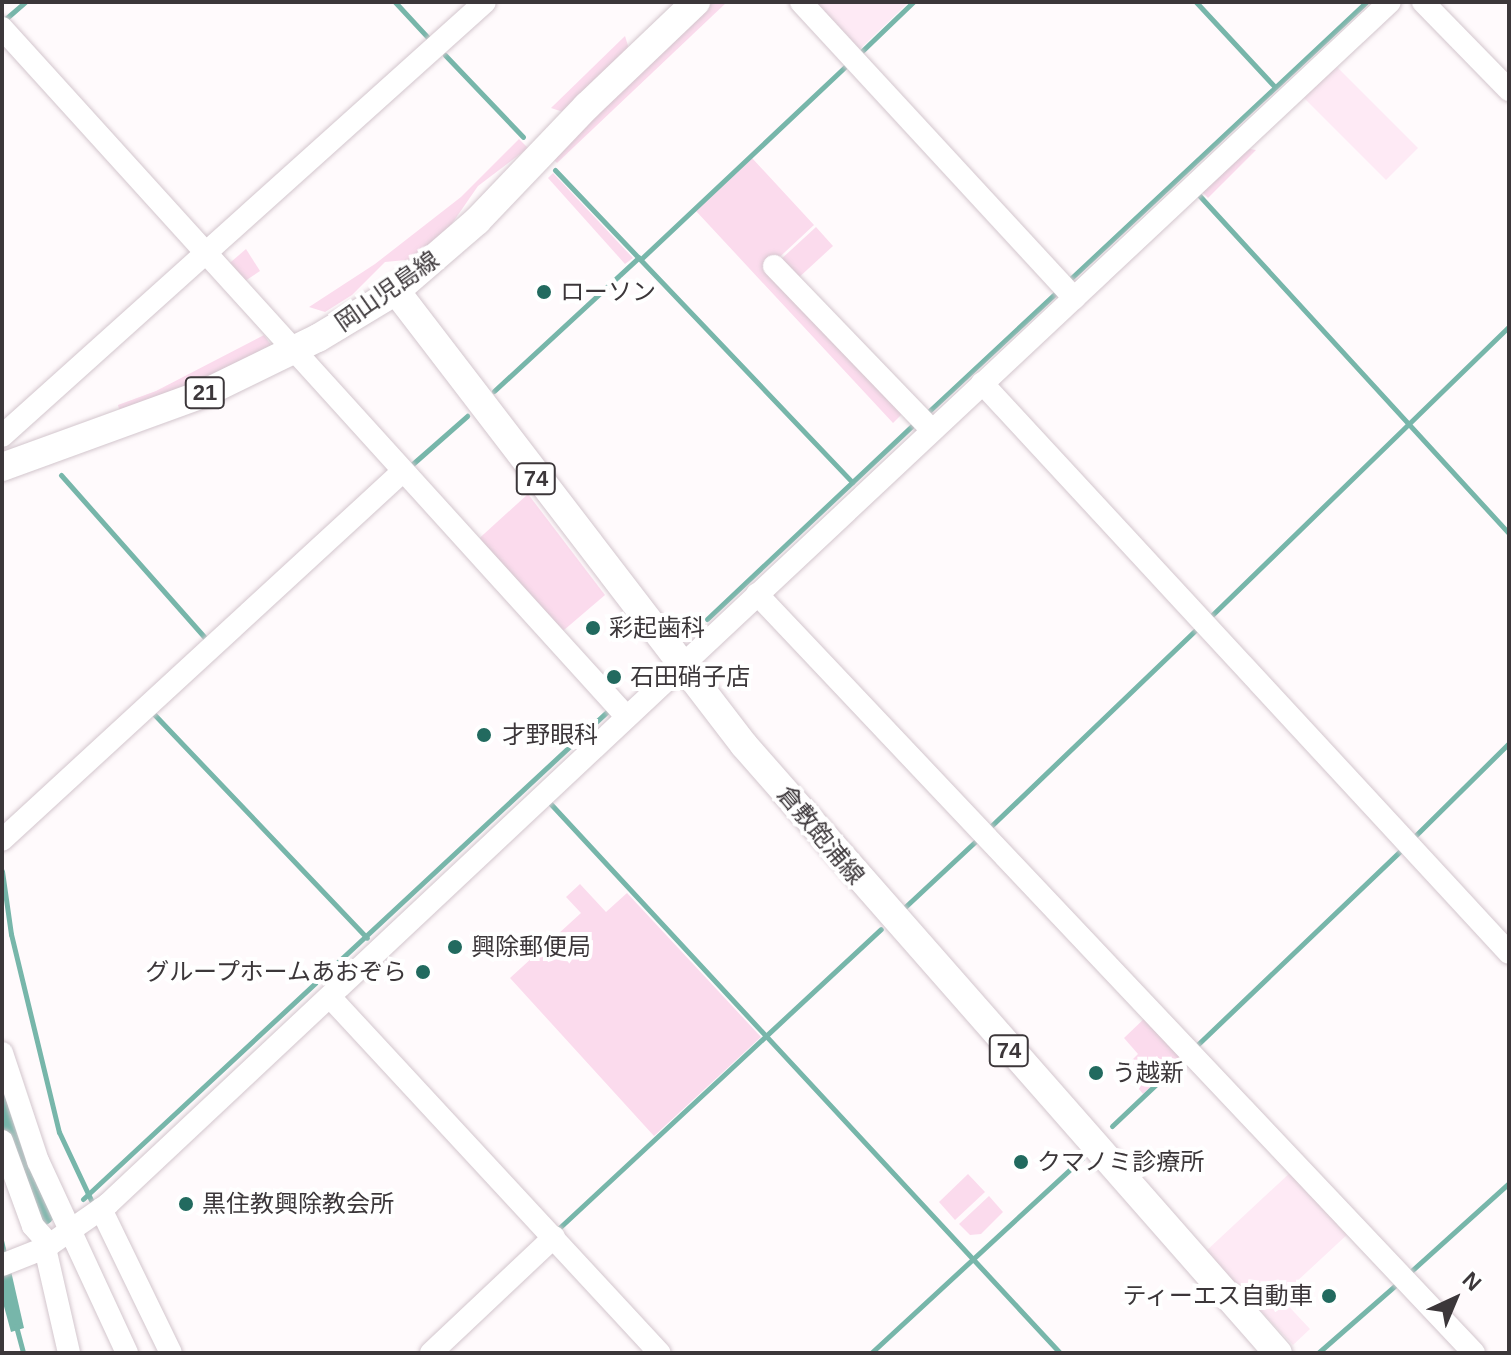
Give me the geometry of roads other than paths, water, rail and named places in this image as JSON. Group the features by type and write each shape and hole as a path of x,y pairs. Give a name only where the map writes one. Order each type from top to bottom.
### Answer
{"main road":[{"name":"岡山児島線","path":"2,467 173,407 294,350 396,291 477,221 587,106 696,2"},
{"name":"倉敷飽浦線","path":"396,291 681,663 872,896 1278,1353"}],"street":[{"path":"11,427 202,259 485,2"},
{"path":"801,2 1066,290"},
{"path":"6,1263 48,1246 101,1209 330,997 619,708 681,663 757,594 924,422 982,383 1066,290 1390,2"},
{"path":"1423,2 1509,90"},
{"path":"2,28 202,259 294,350 619,708"},
{"path":"774,266 924,422"},
{"path":"982,383 1509,953"},
{"path":"2,840 402,472"},
{"path":"757,594 1474,1353"},
{"path":"330,997 551,1239 660,1353"},
{"path":"2,1053 38,1161 127,1353"},
{"path":"2,1141 33,1226 48,1246 69,1353"},
{"path":"101,1209 171,1353"},
{"path":"431,1353 551,1239"}],"waterway":[{"path":"2,22 25,2"},
{"path":"395,2 432,42"},
{"path":"859,54 913,2"},
{"path":"1196,2 1275,87"},
{"path":"1066,283 1366,2"},
{"path":"445,55 523,137"},
{"path":"641,259 848,64"},
{"path":"555,170 852,482"},
{"path":"1197,193 1509,533"},
{"path":"494,391 639,257"},
{"path":"926,414 1059,290"},
{"path":"1208,619 1509,326"},
{"path":"408,468 467,416"},
{"path":"707,619 915,423"},
{"path":"61,475 208,641"},
{"path":"987,830 1199,627"},
{"path":"83,1199 612,707"},
{"path":"151,711 367,938"},
{"path":"1413,838 1509,743"},
{"path":"548,801 1060,1353"},
{"path":"905,907 980,837"},
{"path":"1193,1049 1402,849"},
{"path":"2,871 11,934 59,1132 91,1200"},
{"path":"557,1230 881,929"},
{"path":"1112,1126 1186,1056"},
{"path":"2,1108 41,1212"},
{"path":"871,1353 1082,1158"},
{"path":"1409,1273 1509,1183"},
{"path":"1318,1353 1399,1282"},
{"path":"16,1326 23,1353"}],"place":[{"name":"ローソン","path":"544,292"},
{"name":"彩起歯科","path":"593,628"},
{"name":"石田硝子店","path":"614,677"},
{"name":"才野眼科","path":"484,735"},
{"name":"興除郵便局","path":"455,947"},
{"name":"グループホームあおぞら","path":"423,972"},
{"name":"う越新","path":"1096,1073"},
{"name":"クマノミ診療所","path":"1021,1162"},
{"name":"黒住教興除教会所","path":"186,1204"},
{"name":"ティーエス自動車","path":"1329,1296"}]}
